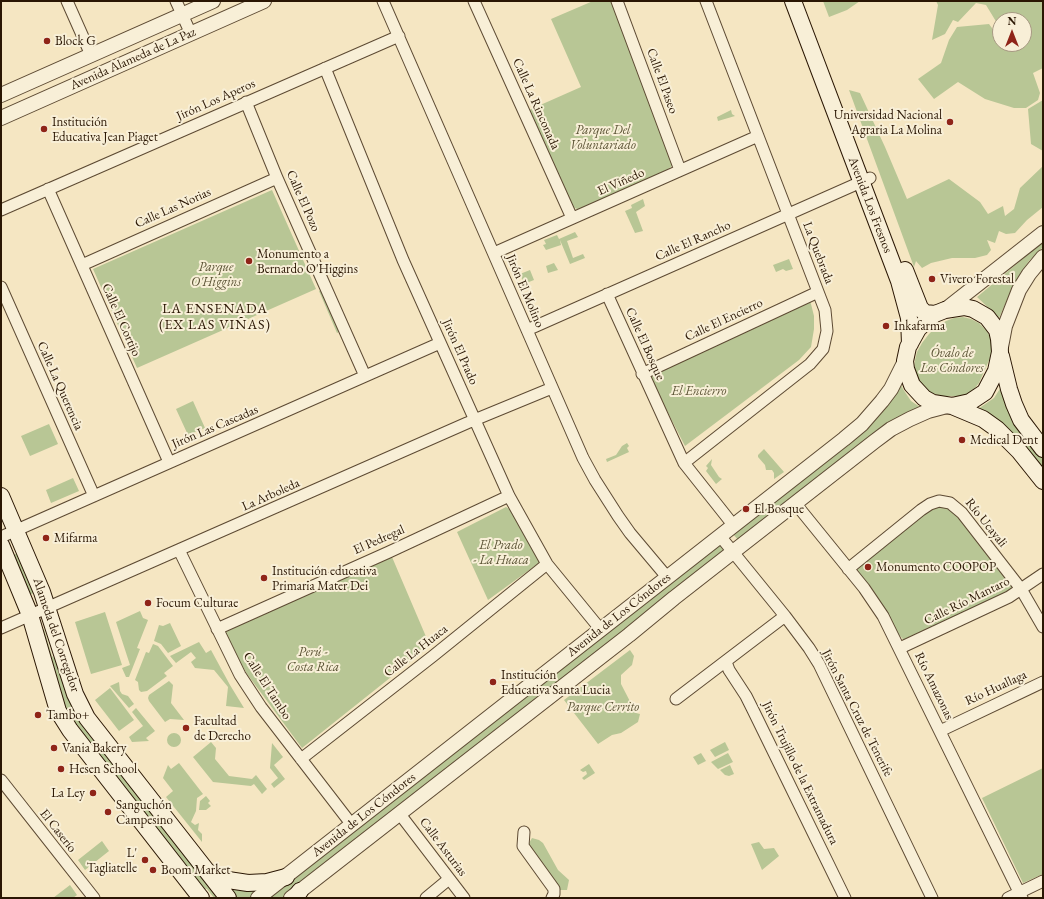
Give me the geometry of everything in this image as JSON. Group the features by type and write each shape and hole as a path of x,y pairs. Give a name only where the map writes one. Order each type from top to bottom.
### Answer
{"main road":[{"name":"Avenida Los Fresnos","path":"793,1 865,180 918,303 924,313 940,312"},
{"name":"Avenida Los Fresnos","path":"804,1 898,281 909,318 910,344"},
{"path":"949,406 970,402 984,392 996,371 1000,350 1000,338 987,317 973,309 964,307 940,312 926,321 918,329 910,344 905,361 908,376 912,385 917,392 933,403 949,406 983,419 996,428 1019,451 1043,481"},
{"path":"1000,350 1014,404 1021,420 1043,449"},
{"name":"Alameda del Corregidor","path":"1,496 48,608 76,694 87,718 228,898"},
{"path":"1,545 30,615 58,711 70,730 192,891 201,898"},
{"path":"208,872 228,880 248,883 267,882 286,877"}],"street":[{"path":"67,1 91,55"},
{"path":"176,1 191,34"},
{"name":"Avenida Alameda de La Paz","path":"1,95 212,1"},
{"name":"Avenida Alameda de La Paz","path":"1,118 264,1"},
{"name":"Jirón El Molino","path":"383,1 583,458 607,500 630,533 667,577"},
{"name":"Calle La Rinconada","path":"474,1 572,218"},
{"name":"Calle El Paseo","path":"617,1 680,170"},
{"name":"La Quebrada","path":"684,463 810,364 823,349 827,331 825,310 706,1"},
{"name":"Jirón Los Aperos","path":"1,210 399,36"},
{"name":"Jirón El Prado","path":"325,68 403,260 509,496 548,564 601,630"},
{"name":"Calle El Pozo","path":"246,102 277,178 365,376"},
{"name":"El Viñedo","path":"494,253 758,136"},
{"name":"Calle Las Norias","path":"82,265 277,178"},
{"name":"Calle El Rancho","path":"527,330 865,180"},
{"name":"Calle El Cortijo","path":"48,189 169,462"},
{"path":"940,312 970,292 1043,233"},
{"path":"1000,350 1009,315 1019,290 1029,274 1043,257"},
{"name":"Calle La Querencia","path":"1,287 94,496"},
{"name":"Calle El Encierro","path":"642,374 818,292"},
{"name":"Calle El Bosque","path":"607,294 642,374 684,463 734,526"},
{"name":"Jirón Las Cascadas","path":"1,537 440,343"},
{"name":"Avenida de Los Cóndores","path":"258,898 734,526 862,424 872,414 891,389 905,361"},
{"name":"La Arboleda","path":"1,628 475,420 552,388"},
{"name":"Avenida de Los Cóndores","path":"295,896 399,813 629,635 733,551 891,429 928,411 949,406"},
{"name":"El Pedregal","path":"217,629 389,552 509,496"},
{"name":"Río Ucayali","path":"848,569 921,510 930,504 944,501 950,503 962,513 1021,589 1043,627"},
{"name":"Río Amazonas","path":"795,503 877,606 890,627 1020,895"},
{"name":"Jirón Santa Cruz de Tenerife","path":"720,536 785,616 819,664 932,898"},
{"name":"Calle El Tambo","path":"179,550 240,675 261,707 352,825"},
{"name":"Calle La Huaca","path":"300,759 433,656 548,564"},
{"name":"Calle Río Mantaro","path":"900,648 961,620 1021,589 1043,574"},
{"path":"676,699 785,616"},
{"name":"Jirón Trujillo de la Extramadura","path":"726,662 729,670 754,710 844,898"},
{"name":"Río Huallaga","path":"940,731 1043,682"},
{"name":"El Caserío","path":"1,780 94,898"},
{"name":"Calle Asturias","path":"399,813 464,898"},
{"path":"524,832 523,846 554,889 552,898"},
{"path":"426,898 449,879"},
{"path":"1008,898 1020,895 1043,881"}],"green space":[{"name":"Parque Del Voluntariado","path":"593,1 612,1 672,166 666,171 579,210 573,207 529,110 581,87 551,19"},
{"path":"823,1 860,1 847,10 829,17"},
{"path":"936,1 1043,1 1043,68 1033,73 1040,93 1038,100 1026,108 1014,108 985,99 958,82 934,99 918,79 941,63 949,40 957,27 989,24 992,28 992,52 1032,52 1032,12 992,12 992,15 986,5 976,3 958,22 953,20 945,34 932,40 938,5"},
{"path":"849,90 860,93 907,199 949,179 980,202 988,214 1003,206 1005,216 1014,209 1020,188 1043,166 1043,207 1027,220 1015,233 1006,234 999,231 995,243 987,240 991,250 987,255 975,258 952,258 931,263 922,268 916,261 914,267"},
{"path":"1043,100 1043,151 1031,144 1028,109"},
{"path":"731,110 732,114 735,116 718,121 717,117"},
{"name":"Parque O'Higgins","path":"272,190 316,289 137,368 93,269"},
{"path":"282,195 321,284 318,286 279,196"},
{"path":"643,199 645,206 636,212 643,231 635,233 625,211 632,208 631,205"},
{"path":"575,232 578,237 567,241 573,258 583,254 585,258 570,264 560,240 561,245 546,250 543,245 546,244 544,240 557,235 559,239"},
{"path":"1043,242 1043,247 1029,261 1015,282 999,318 977,297"},
{"path":"789,259 793,269 786,271 783,269 776,272 773,265"},
{"path":"554,263 558,270 548,273 546,266"},
{"path":"530,270 534,280 524,284 520,274"},
{"path":"323,289 341,331 337,333 319,291"},
{"name":"El Encierro","path":"810,300 814,316 814,329 811,347 799,360 685,446 649,376"},
{"name":"Óvalo de Los Cóndores","path":"963,317 979,323 987,331 991,339 992,348 990,358 979,383 967,394 959,396 941,396 932,393 923,387 914,369 917,352 922,343 936,327 954,318"},
{"path":"900,382 911,401 923,409 739,541 732,533"},
{"path":"1003,384 1043,456 1043,474 975,411 994,398"},
{"path":"193,401 205,428 188,435 176,409"},
{"path":"49,424 58,444 30,456 21,436"},
{"path":"627,443 629,446 627,448 629,452 607,462 606,459 616,455 622,446"},
{"path":"764,449 784,472 774,479 774,473 772,470 766,470 765,465 758,457"},
{"path":"712,459 711,465 722,479 716,484 706,471 708,468 706,466"},
{"path":"73,478 79,491 51,503 46,490"},
{"path":"940,505 955,511 1011,585 1011,588 1007,592 904,640 898,634 857,573 857,569 858,566 927,511"},
{"name":"El Prado - La Huaca","path":"506,507 511,510 540,557 539,563 488,600 457,532"},
{"path":"718,545 722,546 724,552 283,898 266,898"},
{"path":"20,552 36,592 27,596 11,556"},
{"name":"Perú - Costa Rica","path":"392,557 430,646 302,748 247,674 223,631"},
{"path":"140,611 143,618 148,620 137,648 140,649 129,677 126,677 122,668 130,665 116,622"},
{"path":"105,612 122,665 91,674 75,622"},
{"path":"170,623 181,646 168,653 161,644 154,641 159,625 163,626"},
{"path":"44,629 52,656 59,663 70,699 222,898 214,898 207,889 200,888 66,715 39,631"},
{"path":"199,642 206,653 211,650 244,708 226,706 228,687 214,670 195,668 191,662 196,658 191,652 176,663 170,656"},
{"path":"153,644 158,646 173,666 164,673 167,676 147,691 141,692 139,690 138,682 135,680 146,652 149,653"},
{"name":"Parque Cerrito","path":"630,650 634,656 632,665 621,675 621,684 636,713 640,714 638,722 621,733 612,735 598,744 564,700"},
{"path":"169,681 173,685 171,703 184,720 170,719 165,722 149,701 149,695"},
{"path":"119,682 120,691 122,694 128,696 134,704 129,708 110,686"},
{"path":"110,688 134,720 119,731 95,700"},
{"path":"136,708 155,731 146,738 149,741 132,742 129,737 143,726 132,712"},
{"path":"174,733 179,735 181,740 179,745 174,747 169,745 167,740 169,735"},
{"path":"211,742 216,748 215,759 229,776 252,779 256,775 267,789 262,794 254,784 251,786 213,782 193,757"},
{"path":"725,742 729,750 715,757 710,750"},
{"path":"272,743 283,757 274,765 285,779 274,788 271,784 278,778 270,768"},
{"path":"701,753 706,761 698,765 693,757"},
{"path":"728,753 733,762 718,769 711,762"},
{"path":"179,763 203,794 197,798 196,811 191,822 195,825 199,823 198,830 202,834 202,842 166,797 173,791 163,778 168,765 171,769"},
{"path":"589,764 595,773 584,780 582,778 587,774 586,771 583,772 580,770"},
{"path":"730,765 734,774 729,776 725,775 720,770"},
{"path":"1043,768 1043,874 1023,883 982,798"},
{"path":"206,796 210,801 208,803 211,806 206,810 199,810 200,801"},
{"path":"532,838 543,843 558,870 569,880 567,890 556,890 528,845"},
{"path":"102,841 109,851 85,870 78,860"},
{"path":"759,842 764,849 774,848 779,856 762,870 751,844"},
{"path":"226,883 261,890 250,898 235,898"},
{"path":"70,885 77,895 73,898 53,898"}],"place":[{"name":"Block G","path":"47,41"},
{"name":"Universidad Nacional Agraria La Molina","path":"950,122"},
{"name":"Institución Educativa Jean Piaget","path":"44,129"},
{"name":"Monumento a Bernardo O'Higgins","path":"249,261"},
{"name":"Vivero Forestal","path":"932,279"},
{"name":"Inkafarma","path":"886,326"},
{"name":"Medical Dent","path":"962,440"},
{"name":"El Bosque","path":"746,509"},
{"name":"Mifarma","path":"46,538"},
{"name":"Monumento COOPOP","path":"868,567"},
{"name":"Institución educativa Primaria Mater Dei","path":"264,578"},
{"name":"Focum Culturae","path":"148,603"},
{"name":"Institución Educativa Santa Lucia","path":"493,682"},
{"name":"Tambo+","path":"38,715"},
{"name":"Facultad de Derecho","path":"186,728"},
{"name":"Vania Bakery","path":"54,748"},
{"name":"Hesen School","path":"61,769"},
{"name":"La Ley","path":"93,793"},
{"name":"Sanguchón Campesino","path":"108,812"},
{"name":"L' Tagliatelle","path":"145,860"},
{"name":"Boom Market","path":"153,870"}],"district":[{"name":"LA ENSENADA (EX LAS VIÑAS)","path":"215,318"}]}
